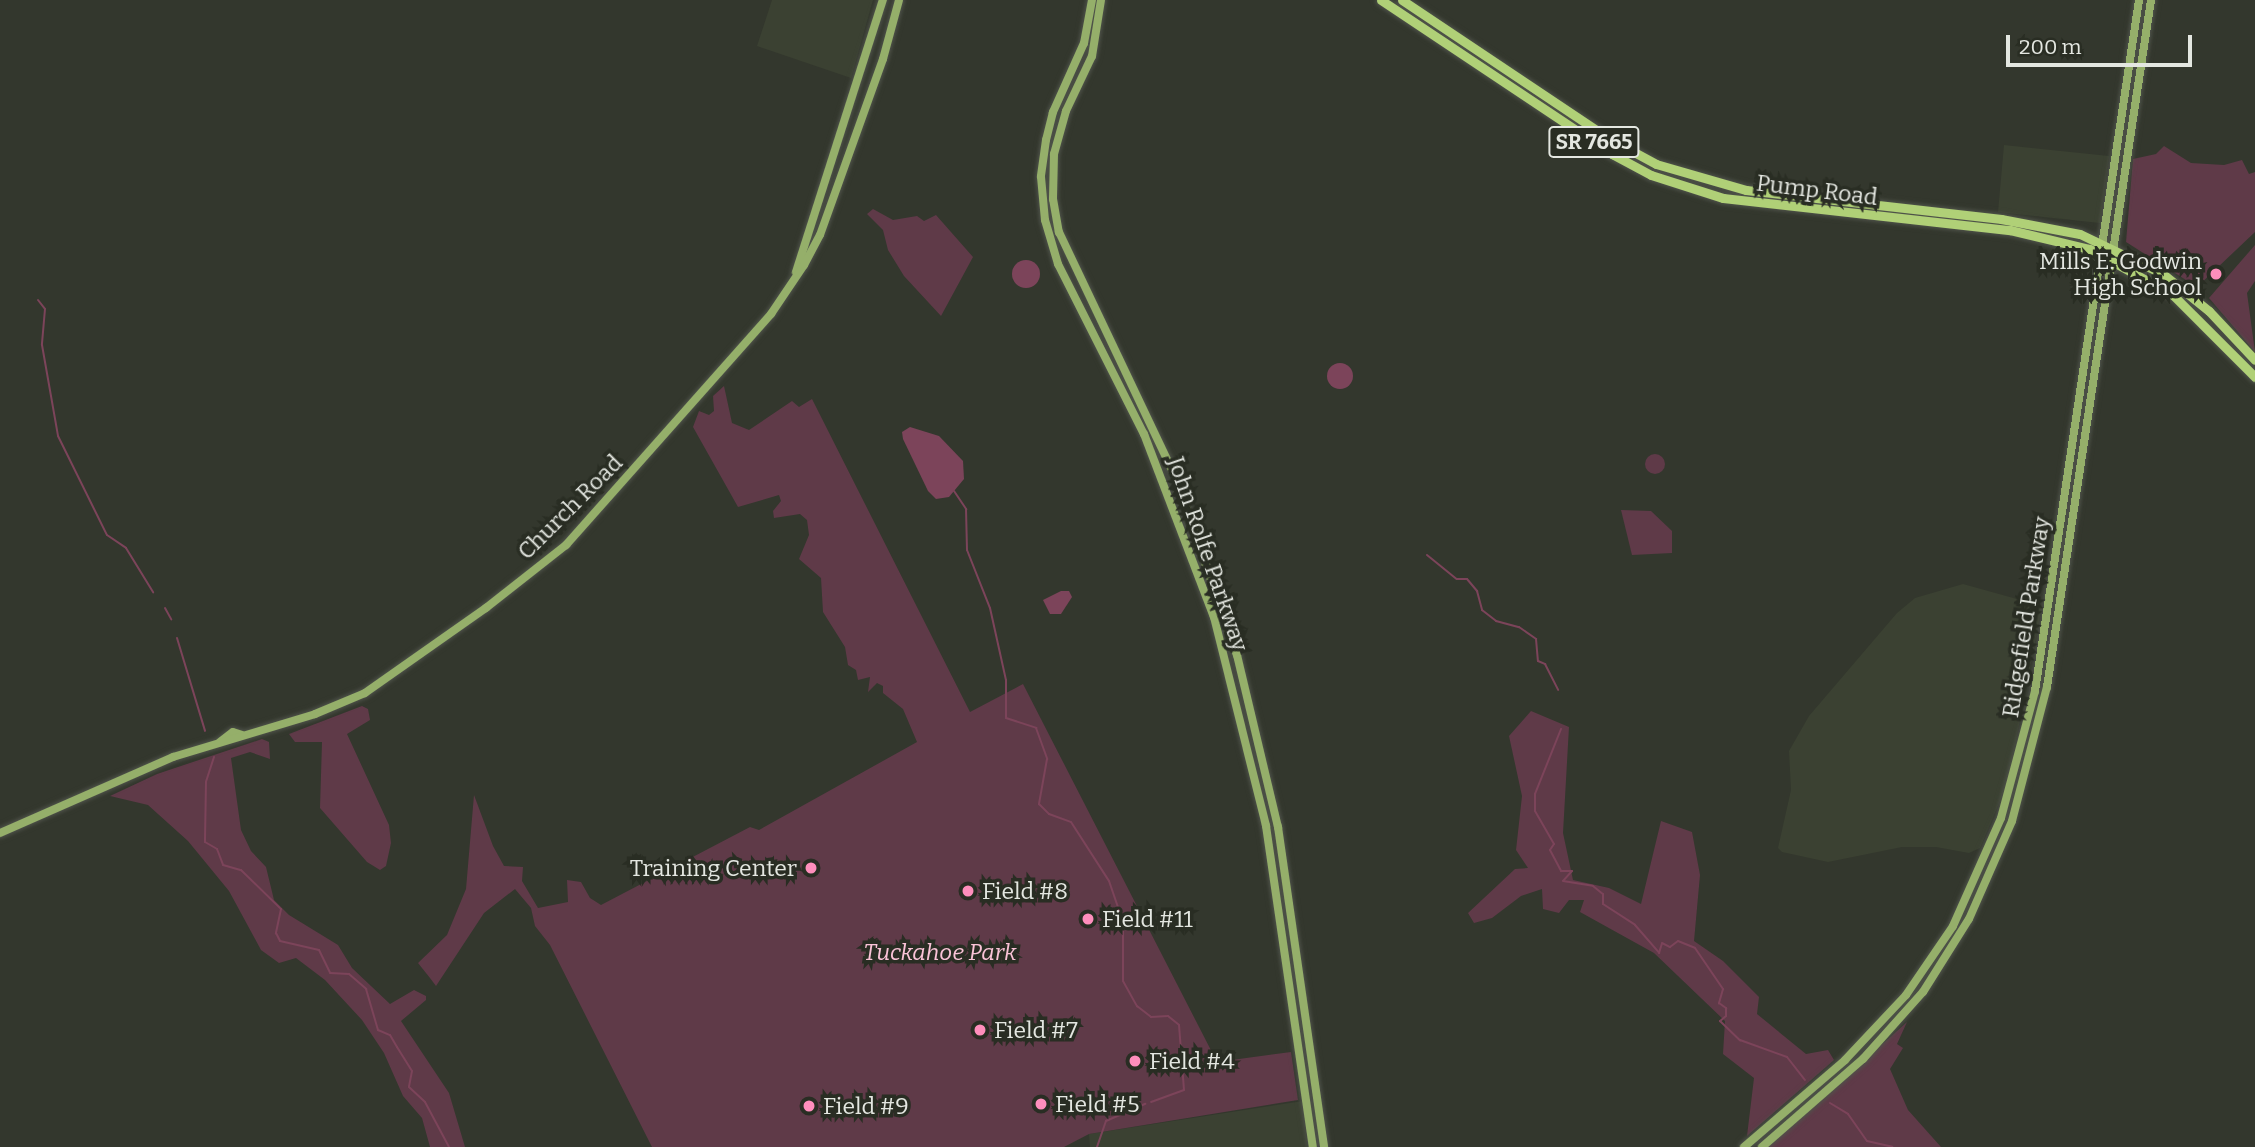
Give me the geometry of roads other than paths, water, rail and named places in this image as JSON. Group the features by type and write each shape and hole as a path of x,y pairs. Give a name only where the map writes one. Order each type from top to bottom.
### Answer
{"main road":[{"name":"Church Road","path":"796,275 883,0"},
{"name":"Church Road","path":"0,834 149,766 220,742 233,732 242,735 330,708 371,690 545,564 607,502 757,330 796,275 820,235 886,51 899,0"},
{"name":"John Rolfe Parkway","path":"1092,0 1084,43 1053,111 1046,140 1041,177 1045,219 1058,264 1149,445 1214,617 1264,813 1313,1147"},
{"name":"John Rolfe Parkway","path":"1101,0 1092,56 1066,111 1054,154 1053,199 1059,232 1171,468 1237,655 1278,827 1324,1147"},
{"name":"Pump Road","path":"1381,0 1612,154 1671,183 1748,202 2022,232 2101,253 2173,295 2255,377"},
{"name":"Pump Road","path":"1402,0 1610,139 1676,173 1746,190 2039,224 2103,243 2150,265 2187,292 2255,360"},
{"name":"Ridgefield Parkway","path":"1744,1147 1846,1060 1894,1010 1953,926 1988,851 2016,772 2035,691 2140,0"},
{"name":"Ridgefield Parkway","path":"1762,1147 1863,1059 1912,1006 1963,931 1997,859 2026,779 2046,696 2151,0"}],"waterway":[{"path":"38,300 45,309 42,345 58,436 107,535 126,548 153,592"},
{"path":"954,491 966,509 967,550 990,608 1006,680 1006,718 1036,728 1047,759 1039,804 1049,814 1071,822 1109,881 1123,922 1123,981 1137,1006 1151,1017 1168,1016 1179,1025 1184,1090 1151,1102"},
{"path":"1427,555 1457,579 1467,579 1477,591 1482,610 1496,621 1519,627 1536,639 1538,661 1545,664 1558,690"},
{"path":"165,608 171,619"},
{"path":"177,638 205,731"},
{"path":"1561,729 1535,794 1535,811 1554,844 1550,850 1561,871 1572,871 1563,881 1593,886 1603,894 1603,904 1635,925 1659,953 1662,943 1670,947 1678,941 1695,948 1723,989 1719,1003 1726,1008 1726,1016 1720,1021 1740,1040 1787,1057 1805,1080"},
{"path":"214,757 206,782 205,842 217,849 223,865 241,870 281,909 276,933 280,941 319,950 330,973 349,974 366,989 378,1030 390,1035 412,1071 409,1087 425,1102 449,1147"},
{"path":"1830,1103 1848,1114 1867,1141 1892,1147"},
{"path":"1097,1147 1106,1121 1145,1104"}],"place":[{"name":"Mills E. Godwin High School","path":"2216,274"},
{"name":"Training Center","path":"811,868"},
{"name":"Field #8","path":"968,891"},
{"name":"Field #11","path":"1088,919"},
{"name":"Field #7","path":"980,1030"},
{"name":"Field #4","path":"1135,1061"},
{"name":"Field #5","path":"1041,1104"},
{"name":"Field #9","path":"809,1106"}],"park label":[{"name":"Tuckahoe Park","path":"940,952"}]}
